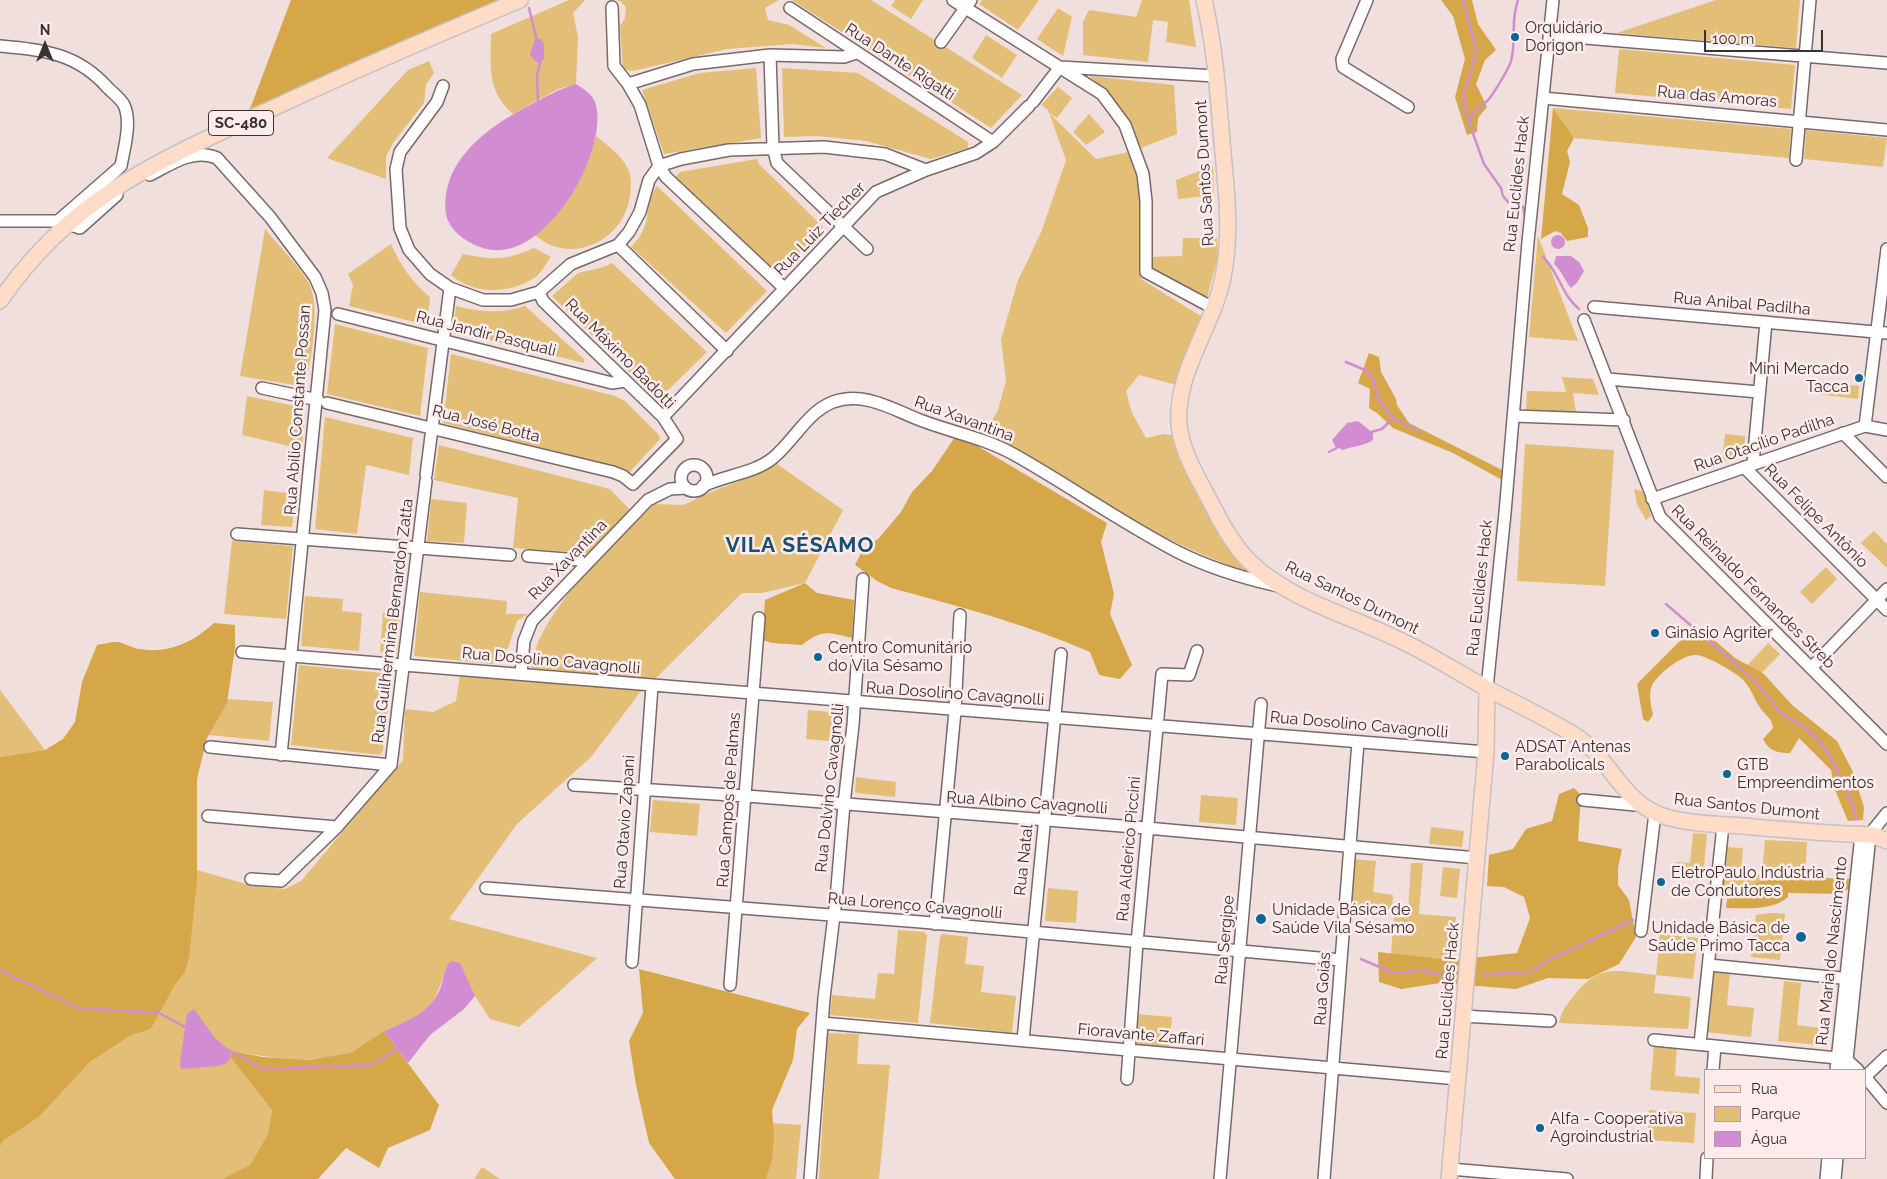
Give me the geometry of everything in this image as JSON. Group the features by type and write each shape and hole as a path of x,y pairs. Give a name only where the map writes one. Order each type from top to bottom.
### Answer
{"main road":[{"name":"SC-480","path":"0,301 11,284 63,222 128,178 180,151 355,71 520,0"},
{"name":"Rua Santos Dumont","path":"1204,0 1210,26 1216,76 1228,222 1223,279 1215,309 1181,392 1178,415 1180,436 1198,480 1228,533 1249,561 1282,587 1394,637 1486,688 1525,706 1580,738 1628,794 1654,813 1667,817 1723,825 1873,836"},
{"name":"Rua Euclides Hack","path":"1450,1174 1486,752 1486,688"}],"street":[{"path":"953,0 968,4 1102,94 1125,125 1143,174 1146,201 1146,272 1215,309"},
{"path":"1367,0 1342,59 1343,67 1408,107"},
{"name":"Rua Euclides Hack","path":"1486,688 1514,416 1528,242 1553,0"},
{"path":"1796,160 1810,0"},
{"path":"941,42 968,4"},
{"path":"612,7 614,66 640,104 659,166 666,177 784,288"},
{"name":"Rua Dante Rigatti","path":"790,8 993,142"},
{"path":"1549,35 1887,63"},
{"path":"0,46 37,49 63,56 85,65 123,105 127,120 121,166 63,222 0,221"},
{"path":"628,84 693,64 770,56 844,57 856,52"},
{"path":"770,56 773,148 777,162 867,249"},
{"path":"1060,67 1216,76"},
{"name":"Rua Luiz Tiecher","path":"663,417 727,352 784,288 876,192 926,170 976,153 993,142 1031,104 1060,67"},
{"path":"443,86 437,102 400,152 396,169 400,228 409,250 430,274 450,288 483,300 511,300 540,292 571,264 618,245 630,232 640,212 649,180 659,166 681,159 729,150 824,146 885,154 926,170"},
{"name":"Rua das Amoras","path":"1543,98 1887,130"},
{"name":"Rua Abilio Constante Possan","path":"63,222 80,228 113,198 152,174 194,154 207,154 217,158 270,217 316,277 325,310 323,401 304,539 281,755"},
{"path":"618,245 727,352"},
{"path":"1865,426 1881,332 1887,249"},
{"name":"Rua Guilhermina Bernardon Zatta","path":"391,765 450,288"},
{"name":"Rua Máximo Badotti","path":"540,292 544,301 663,417 677,439 633,484"},
{"name":"Rua Anibal Padilha","path":"1594,307 1881,332"},
{"name":"Rua Jandir Pasquali","path":"338,314 612,383 625,381"},
{"name":"Rua Reinaldo Fernandes Streb","path":"1584,320 1660,517 1887,744"},
{"name":"Rua Felipe Antônio","path":"1766,322 1760,392 1748,465 1887,610"},
{"path":"1608,379 1760,392"},
{"name":"Rua José Botta","path":"262,388 433,427 613,472 623,476 633,484"},
{"name":"Rua Xavantina","path":"703,486 722,477 747,472 772,459 814,414 833,402 855,398 878,402 929,424 991,443 1015,455 1091,502 1179,552 1237,577 1282,587"},
{"path":"1514,416 1624,420"},
{"name":"Rua Otacílio Padilha","path":"1652,499 1865,426 1887,430"},
{"path":"1843,433 1887,477"},
{"path":"670,489 685,468 693,465 722,477"},
{"path":"670,489 686,488 693,490 703,486 707,478 704,470"},
{"path":"681,475 682,482 686,488"},
{"name":"Rua Xavantina","path":"521,674 524,641 532,621 648,500 670,489"},
{"path":"237,534 510,555"},
{"path":"528,556 579,560"},
{"name":"Rua Dolvino Cavagnolli","path":"810,1179 822,1024 855,703 862,579"},
{"path":"1811,668 1887,589"},
{"path":"935,924 954,710 960,614"},
{"name":"Rua Campos de Palmas","path":"730,985 747,796 759,618"},
{"name":"Rua Alderico Piccini","path":"1127,1079 1137,943 1162,674 1189,675 1198,651"},
{"name":"Rua Dosolino Cavagnolli","path":"242,652 754,693 855,703 1486,752"},
{"name":"Rua Natal","path":"1023,1040 1061,654"},
{"name":"Rua Otavio Zapani","path":"632,962 652,686"},
{"name":"Rua Sergipe","path":"1220,1179 1260,704"},
{"name":"Rua Goiás","path":"1324,1179 1358,742"},
{"path":"210,747 391,765"},
{"path":"251,880 280,882 337,827 391,765"},
{"name":"Rua Albino Cavagnolli","path":"574,785 747,796 1147,828 1349,848 1477,858"},
{"path":"1583,800 1635,804 1638,801"},
{"path":"1641,931 1654,813"},
{"path":"1873,836 1874,829 1887,813"},
{"path":"208,816 337,827"},
{"path":"1700,1044 1723,825"},
{"name":"Rua Maria do Nascimento","path":"1844,1063 1850,979 1873,836"},
{"name":"Rua Lorenço Cavagnolli","path":"486,888 1033,932 1137,943 1341,960"},
{"path":"1709,965 1850,979"},
{"path":"1463,1016 1550,1021"},
{"name":"Fioravante Zaffari","path":"822,1024 1023,1040 1333,1070 1458,1079"},
{"path":"1654,1040 1700,1044 1844,1063 1856,1069"},
{"path":"1714,1069 1715,1046"},
{"path":"1867,1076 1887,1056"},
{"path":"1867,1078 1887,1102"},
{"path":"1706,1179 1707,1159"},
{"path":"1826,1179 1828,1159"},
{"path":"1835,1179 1837,1159"},
{"path":"1450,1174 1567,1179"}],"green space":[{"path":"569,0 585,0 573,13 578,37 576,84 558,89 513,114 504,105 494,87 491,67 491,34"},
{"path":"616,0 779,0 765,8 768,20 789,25 826,48 792,44 727,49 633,71 623,69 620,26 625,18 626,7"},
{"path":"792,0 871,0 1022,95 991,128"},
{"path":"895,0 923,0 911,19 891,6"},
{"path":"982,0 1039,0 1018,30 979,4"},
{"path":"1142,0 1189,0 1196,47 1166,42 1168,22 1153,20 1148,62 1083,55 1083,22 1089,10 1136,17"},
{"path":"1716,0 1800,0 1796,48 1617,33"},
{"path":"1058,8 1072,17 1063,56 1037,39"},
{"path":"986,35 1017,55 1002,78 972,58"},
{"path":"1619,49 1795,65 1791,109 1615,93"},
{"path":"429,61 434,73 426,85 424,103 393,143 386,157 386,179 327,158 408,70"},
{"path":"756,68 761,138 664,154 642,90 700,73"},
{"path":"782,68 858,73 968,142 968,148 931,159 866,141 817,136 784,137"},
{"path":"1089,76 1174,85 1177,134 1141,148 1131,127 1119,109"},
{"path":"1058,87 1072,98 1057,118 1041,105"},
{"path":"1553,108 1791,129 1789,158 1574,138"},
{"path":"1049,113 1096,159 1129,152 1140,176 1141,279 1204,318 1177,385 1139,375 1126,391 1132,413 1146,438 1164,434 1177,436 1236,554 1253,576 1138,524 1021,451 985,433 998,410 1006,381 1001,340 1017,283 1042,230 1066,160"},
{"path":"1089,114 1105,132 1086,145 1073,132"},
{"path":"1806,130 1887,138 1883,167 1804,159"},
{"path":"596,136 618,155 629,172 631,189 626,211 618,225 607,236 594,244 580,248 564,249 549,244 535,235 556,215 574,191 587,164"},
{"path":"757,159 759,164 823,227 779,275 675,177 680,172"},
{"path":"1213,166 1214,195 1178,199 1176,180"},
{"path":"657,186 767,291 726,333 631,247 646,223 650,201"},
{"path":"265,229 302,273 312,291 315,317 306,387 240,376"},
{"path":"1538,236 1578,341 1529,337"},
{"path":"1183,238 1217,238 1218,257 1206,301 1153,272 1151,257 1182,256"},
{"path":"391,244 407,273 430,297 427,325 349,306 353,285 348,274"},
{"path":"534,248 551,257 537,276 514,287 492,290 481,289 460,282 451,275 463,254 499,258 515,255"},
{"path":"612,263 707,352 658,400 552,296 578,273 604,267"},
{"path":"456,306 490,311 516,309 525,306 584,359 584,363 453,331"},
{"path":"335,324 428,348 420,416 327,394"},
{"path":"451,354 615,396 625,401 658,434 660,439 629,473 622,468 443,423"},
{"path":"1562,377 1593,379 1599,395 1573,393 1576,412 1526,411 1527,391 1566,392"},
{"path":"1817,381 1859,386 1858,399 1816,394"},
{"path":"247,396 305,408 302,449 242,435"},
{"path":"325,417 413,438 409,475 366,465 357,534 315,529"},
{"path":"1725,434 1745,436 1744,455 1722,462"},
{"path":"1525,444 1614,450 1605,586 1517,581"},
{"path":"439,445 610,489 630,510 588,553 513,548 518,498 434,480"},
{"path":"777,464 843,510 805,583 762,593 742,593 655,679 531,668 538,642 561,603 590,568 654,504 683,505 751,477"},
{"path":"1634,489 1644,492 1651,516 1646,520 1637,504"},
{"path":"264,490 296,494 292,527 261,525"},
{"path":"431,499 467,503 464,543 427,541"},
{"path":"1874,531 1887,544 1887,568 1861,543"},
{"path":"232,541 293,546 286,619 224,614"},
{"path":"1826,567 1837,579 1812,604 1800,592"},
{"path":"420,592 507,601 506,614 528,614 517,621 508,648 493,664 414,656"},
{"path":"305,596 343,599 342,611 362,613 359,651 301,646"},
{"path":"383,613 400,614 397,654 380,652"},
{"path":"1768,643 1780,654 1756,679 1744,669"},
{"path":"299,665 392,674 383,750 380,755 291,745"},
{"path":"460,675 642,690 591,757 517,824 449,919 597,958 519,1027 490,1019 475,996 446,967 433,1000 424,1011 411,1020 386,1030 360,1049 351,1053 338,1057 307,1060 229,1050 231,1058 272,1110 268,1134 250,1165 222,1179 0,1179 0,1147 3,1141 39,1117 90,1062 130,1036 151,1029 175,985 185,972 197,870 253,886 285,889 301,881 403,760 405,709 433,712 456,701"},
{"path":"0,690 45,750 0,757"},
{"path":"227,699 273,702 269,741 209,735"},
{"path":"808,710 842,713 839,742 806,739"},
{"path":"856,777 896,782 895,797 857,793 855,791"},
{"path":"1201,795 1238,798 1236,825 1199,822"},
{"path":"653,800 700,804 697,836 650,832"},
{"path":"1431,827 1464,831 1462,847 1429,844"},
{"path":"1693,833 1707,834 1703,879 1675,877 1676,862 1690,863"},
{"path":"1765,840 1807,842 1805,878 1777,876 1728,892 1719,891 1724,847 1743,848 1741,873 1762,875"},
{"path":"1354,859 1376,861 1373,892 1393,895 1392,909 1350,905"},
{"path":"1411,863 1423,863 1419,914 1456,917 1452,960 1391,955 1394,912 1408,912"},
{"path":"1443,867 1460,869 1457,898 1440,896"},
{"path":"1048,888 1078,891 1076,923 1045,921"},
{"path":"1785,914 1780,960 1751,957 1756,915"},
{"path":"898,930 924,932 927,935 918,1023 830,1015 832,995 875,999 878,973 894,974"},
{"path":"943,934 968,937 965,964 984,966 981,992 1016,996 1012,1033 930,1023 940,937"},
{"path":"1660,934 1698,938 1693,979 1656,975"},
{"path":"1612,971 1656,975 1654,993 1691,997 1688,1029 1559,1023 1568,1003 1585,983 1594,977"},
{"path":"1711,971 1730,973 1727,1005 1754,1008 1751,1037 1705,1032"},
{"path":"1784,981 1801,983 1797,1025 1829,1029 1827,1046 1778,1041"},
{"path":"1136,1014 1172,1017 1169,1047 1133,1044"},
{"path":"828,1033 859,1034 857,1064 890,1065 879,1179 819,1179"},
{"path":"1654,1044 1677,1046 1675,1076 1700,1078 1699,1094 1650,1090"},
{"path":"1649,1110 1696,1113 1694,1143 1647,1140"},
{"path":"773,1123 801,1125 796,1179 766,1179 772,1160"},
{"path":"482,1167 500,1179 474,1179"}],"shaded area":[{"path":"291,0 505,0 250,109"},
{"path":"1441,0 1472,0 1478,24 1496,50 1485,60 1476,84 1487,107 1478,118 1477,132 1467,135 1455,97 1465,59 1453,16"},
{"path":"1553,108 1574,138 1567,151 1570,162 1562,194 1579,205 1588,228 1588,237 1567,241 1561,233 1555,231 1541,239"},
{"path":"1369,353 1379,357 1381,372 1396,399 1397,405 1409,423 1504,471 1504,481 1453,453 1393,428 1369,408 1370,389 1358,383"},
{"path":"955,437 974,444 1107,523 1101,542 1114,594 1110,614 1132,665 1120,679 1099,675 1090,652 1017,624 891,588 877,581 855,565 862,551 879,538 901,512 912,492 932,471"},
{"path":"805,583 817,593 854,600 852,638 826,633 815,636 802,645 772,643 762,640 765,600"},
{"path":"214,623 235,625 235,648 227,703 207,738 197,779 197,881 189,957 185,972 175,985 151,1029 130,1036 90,1062 39,1117 3,1141 0,1147 0,757 45,750 63,739 75,722 82,682 97,645 116,642 139,649 160,650 189,641"},
{"path":"1694,627 1705,632 1735,658 1764,674 1792,705 1837,741 1852,770 1864,807 1863,820 1848,821 1835,790 1831,770 1799,738 1790,753 1777,752 1768,746 1763,739 1773,728 1770,719 1761,709 1744,681 1712,660 1696,655 1690,656 1663,672 1651,688 1650,698 1653,715 1648,722 1643,719 1637,684"},
{"path":"1574,788 1581,795 1578,841 1622,849 1618,868 1618,885 1629,900 1636,937 1619,964 1588,979 1548,978 1516,989 1440,983 1401,989 1379,982 1378,952 1452,960 1517,953 1530,918 1524,897 1504,887 1487,886 1489,855 1513,849 1526,829 1552,821 1559,794"},
{"path":"1777,876 1850,879 1850,888 1841,894 1788,893 1788,897 1782,901 1767,907 1726,908 1728,892"},
{"path":"639,969 810,1013 797,1029 793,1060 772,1110 774,1136 772,1160 766,1179 675,1179 649,1143 636,1085 629,1041 643,1013"},
{"path":"384,1031 439,1105 430,1130 388,1148 379,1168 346,1148 318,1179 222,1179 250,1165 268,1134 272,1110 231,1058 229,1050 262,1057 310,1060 351,1053"}],"water":[{"path":"535,39 541,39 544,44 544,60 536,62 530,55"},
{"path":"576,84 595,101 597,126 592,150 582,176 568,201 550,223 530,239 509,249 487,249 461,237 451,226 446,214 446,195 458,162 482,136 512,115 563,88"},
{"path":"1558,235 1563,237 1565,242 1563,247 1558,249 1553,247 1551,242 1553,237"},
{"path":"1556,256 1571,256 1579,262 1584,271 1577,283 1571,288 1554,264"},
{"path":"1358,421 1373,433 1373,440 1366,444 1343,450 1335,446 1332,440 1347,423"},
{"path":"451,961 460,963 475,996 464,1009 430,1035 408,1063 384,1031 416,1016 430,1005 440,989 445,971"},
{"path":"194,1009 215,1038 229,1050 231,1058 225,1064 181,1069 180,1062 187,1014"}],"waterway":[{"path":"1463,0 1476,50 1469,80 1463,94 1468,120 1484,164 1501,188 1503,196 1508,202 1523,207 1525,217"},
{"path":"1468,120 1489,99 1510,64 1513,53 1514,16 1518,0"},
{"path":"529,8 537,41"},
{"path":"538,102 537,75 541,58"},
{"path":"1543,257 1553,269 1568,297 1579,309"},
{"path":"1346,362 1365,370 1372,376 1379,400 1393,418 1420,432"},
{"path":"1371,432 1382,429 1393,418"},
{"path":"1329,452 1338,447"},
{"path":"1666,604 1753,679 1781,713 1807,729 1822,744 1831,758 1853,805 1856,819"},
{"path":"1482,975 1529,972 1551,959 1633,920"},
{"path":"1361,959 1391,972 1400,973 1420,970 1449,977"},
{"path":"0,970 78,1008 159,1013 187,1028"},
{"path":"227,1049 263,1069 371,1065 399,1048"}],"place":[{"name":"Orquidário Dorigon","path":"1515,37"},
{"name":"Mini Mercado Tacca","path":"1859,378"},
{"name":"Ginásio Agriter","path":"1655,633"},
{"name":"Centro Comunitário do Vila Sésamo","path":"818,657"},
{"name":"ADSAT Antenas Parabolicals","path":"1505,756"},
{"name":"GTB Empreendimentos","path":"1727,774"},
{"name":"EletroPaulo Indústria de Condutores","path":"1661,882"},
{"name":"Unidade Básica de Saúde Vila Sésamo","path":"1261,919"},
{"name":"Unidade Básica de Saúde Primo Tacca","path":"1801,937"},
{"name":"Alfa - Cooperativa Agroindustrial","path":"1540,1128"}],"district":[{"name":"VILA SÉSAMO","path":"800,546"}]}
